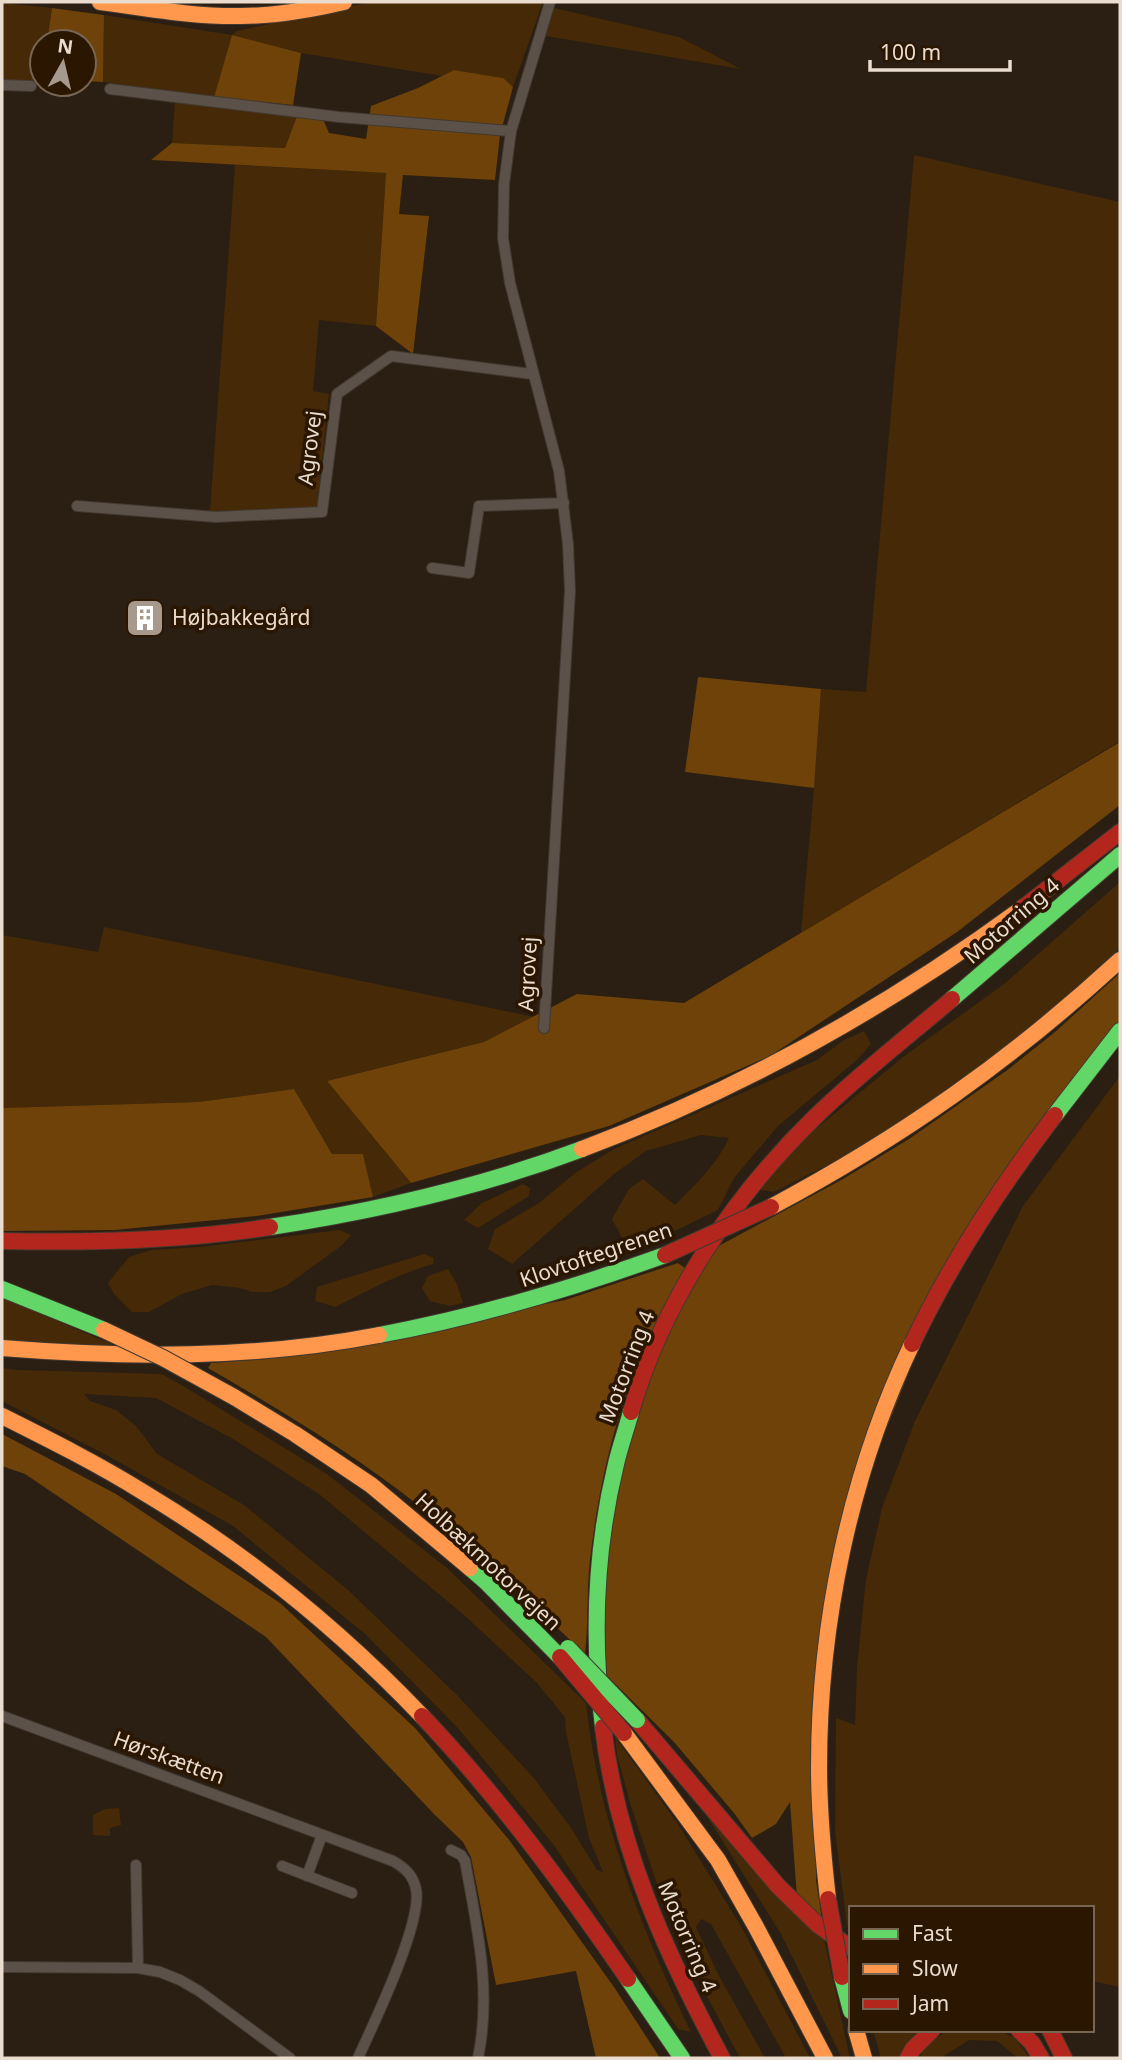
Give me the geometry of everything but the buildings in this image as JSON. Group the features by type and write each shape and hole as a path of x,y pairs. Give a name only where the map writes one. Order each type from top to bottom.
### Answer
{"main road":[{"path":"100,2 206,15 257,16 312,10 344,2"},
{"path":"2,1241 154,1239 282,1225 400,1203 462,1187 580,1150 723,1090 835,1031 984,936 1120,832"},
{"name":"Motorring 4","path":"722,2058 696,2010 651,1910 623,1828 602,1724 596,1650 599,1562 606,1506 619,1448 637,1390 654,1347 699,1262 735,1208 783,1151 869,1069 1120,855"},
{"name":"Klovtoftegrenen","path":"2,1348 86,1354 190,1354 286,1348 359,1339 435,1325 605,1278 665,1255 771,1207 871,1152 945,1104 1016,1051 1120,960"},
{"path":"849,2003 828,1899 821,1832 820,1727 826,1650 841,1556 869,1453 889,1396 926,1314 983,1215 1045,1128 1120,1031"},
{"name":"Holbækmotorvejen","path":"2,1289 104,1330 163,1358 234,1397 371,1485 418,1524 462,1550 564,1653 718,1860 825,2058"},
{"path":"2,1416 88,1459 184,1517 231,1549 302,1604 367,1661 437,1731 507,1811 549,1867 680,2058"},
{"path":"564,1653 637,1720 778,1886 818,1925 849,1947"},
{"path":"857,2032 864,2058"},
{"path":"908,2058 930,2032"},
{"path":"1021,2032 1038,2049 1041,2058"},
{"path":"1050,2032 1064,2058"}],"street":[{"name":"Agrovej","path":"544,1028 570,591 568,544 559,471 510,283 503,238 504,184 510,131 550,2"},
{"path":"2,85 28,86"},
{"path":"110,89 339,117 510,131"},
{"name":"Agrovej","path":"77,506 216,517 322,512 337,394 390,356 532,374"},
{"path":"432,568 470,573 478,506 564,503"},
{"name":"Hørskætten","path":"2,1716 322,1835 402,1866 409,1872 417,1892 409,1935 358,2058"},
{"path":"307,1876 322,1835"},
{"path":"451,1850 461,1855 465,1861 482,1958 485,2021 478,2058"},
{"path":"136,1865 138,1968"},
{"path":"282,1866 352,1893"},
{"path":"2,1967 138,1968 160,1972 199,1991 290,2058"}],"shaded area":[{"path":"370,2 543,2 513,87 502,78 454,70 442,76 301,53 232,35 237,31"},
{"path":"2,3 52,8 49,28 28,28 28,81 2,80"},
{"path":"52,8 104,15 103,82 98,82 98,28 49,28"},
{"path":"554,8 679,37 741,69 546,36"},
{"path":"104,15 232,35 214,97 103,82"},
{"path":"232,35 301,53 293,105 214,97"},
{"path":"454,70 503,78 513,87 500,135 495,180 403,175 399,214 429,216 413,354 376,326 386,173 151,160 172,143 285,148 297,116 322,117 329,133 366,139 371,106 418,88"},
{"path":"175,101 297,116 285,148 172,143"},
{"path":"914,155 1120,202 1120,741 801,933 821,689 866,692"},
{"path":"235,165 386,173 376,326 319,320 313,391 329,394 317,509 210,511"},
{"path":"698,677 821,689 814,788 685,772"},
{"path":"1120,742 1120,805 957,932 770,1056 609,1126 411,1183 327,1081 484,1042 577,994 684,1003"},
{"path":"1120,882 1120,948 1025,1033 879,1139 774,1192 760,1190 800,1142 903,1057 1004,984"},
{"path":"104,927 534,1017 484,1042 327,1081 411,1183 373,1197 363,1154 332,1154 294,1089 198,1102 2,1108 2,935 98,952"},
{"path":"1120,973 1120,1022 962,1239 834,1560 816,1880 822,1920 797,1898 790,1802 776,1824 752,1838 674,1742 602,1671 600,1633 617,1481 659,1349 715,1248 843,1179 909,1139 1006,1071 1055,1032"},
{"path":"864,1031 871,1044 858,1059 778,1126 734,1178 718,1210 650,1243 628,1249 612,1219 629,1189 643,1179 675,1205 712,1165 729,1138 701,1135 646,1151 614,1174 512,1264 488,1249 495,1229 539,1203 575,1173 614,1149 817,1060 844,1040"},
{"path":"1120,1076 1120,1987 1094,1981 1094,1906 849,1906 849,1929 835,1830 836,1718 855,1725 857,1667 866,1579 882,1508 915,1421 1023,1206"},
{"path":"294,1089 332,1154 363,1154 373,1197 257,1216 115,1230 2,1231 2,1108 198,1102"},
{"path":"523,1184 530,1188 529,1196 478,1228 464,1220 482,1203"},
{"path":"339,1230 351,1235 341,1246 286,1286 270,1292 252,1292 212,1285 182,1294 149,1312 132,1312 114,1294 108,1283 129,1257 151,1250 200,1247"},
{"path":"424,1254 434,1258 433,1264 396,1278 336,1307 315,1301 317,1287"},
{"path":"678,1263 685,1268 637,1365 611,1444 589,1565 585,1654 482,1559 393,1486 315,1433 208,1368 211,1363 267,1359 565,1300"},
{"path":"448,1269 457,1284 463,1303 450,1306 430,1301 422,1288 428,1276"},
{"path":"2,1298 112,1344 113,1347 2,1340"},
{"path":"2,1368 162,1374 327,1474 447,1568 586,1703 600,1788 624,1872 655,1953 691,2032 678,2029 553,1844 457,1727 364,1633 233,1526 110,1457 2,1401","holes":["84,1394 156,1398 233,1439 319,1494 464,1615 537,1683 565,1717 589,1838 603,1872 597,1870 571,1828 533,1777 457,1695 347,1589 244,1505 157,1454 136,1426 116,1410 90,1401"]},
{"path":"2,1434 116,1494 280,1603 415,1728 510,1841 616,1990 660,2058 596,2058 576,1971 496,1985 471,1857 463,1842 266,1637 25,1474 2,1466"},
{"path":"615,1737 678,1824 742,1928 810,2058 786,2058 711,1924 701,1919 696,1927 718,1974 765,2058 740,2058 703,1989 664,1905 631,1806 617,1755"},
{"path":"119,1808 121,1825 110,1828 110,1836 93,1835 93,1815 105,1809"},
{"path":"703,1810 823,1935 850,2058 842,2058 781,1934"},
{"path":"874,2032 918,2032 899,2058 881,2058"},
{"path":"944,2032 1002,2032 1015,2038 1030,2058 1018,2058 997,2041 969,2040 941,2058 920,2058 924,2048"}],"traffic: fast":[{"path":"952,999 1120,855"},
{"path":"1055,1115 1120,1031"},
{"path":"270,1227 428,1196 506,1175 582,1149"},
{"path":"379,1335 524,1301 665,1255"},
{"path":"2,1289 104,1330"},
{"path":"603,1727 597,1661 600,1562 609,1496 631,1412"},
{"path":"470,1568 560,1657"},
{"path":"568,1648 637,1720"},
{"path":"842,1977 849,2003"},
{"path":"628,1979 682,2058"}],"traffic: slow":[{"path":"100,2 223,16 293,12 344,2"},
{"path":"582,1149 699,1100 811,1043 920,979 1024,907"},
{"path":"771,1207 865,1153 953,1095 1037,1031 1120,960"},
{"path":"104,1330 163,1358 234,1397"},
{"path":"2,1348 96,1354 191,1354 285,1349 379,1335"},
{"path":"828,1899 819,1767 820,1713 832,1604 855,1497 871,1445 912,1344"},
{"path":"234,1397 371,1485 470,1568"},
{"path":"2,1416 109,1472 218,1541 325,1623 422,1716"},
{"path":"624,1733 718,1860 825,2058"},
{"path":"857,2032 864,2058"}],"traffic: jam":[{"path":"1024,907 1120,832"},
{"path":"631,1412 645,1371 681,1291 704,1253 756,1182 831,1101 952,999"},
{"path":"912,1344 943,1284 978,1226 1055,1115"},
{"path":"665,1255 771,1207"},
{"path":"2,1241 136,1240 270,1227"},
{"path":"560,1657 624,1733"},
{"path":"422,1716 478,1778 530,1843 628,1979"},
{"path":"637,1720 778,1886 818,1925 849,1947"},
{"path":"603,1727 610,1771 632,1857 663,1939 722,2058"},
{"path":"828,1899 842,1977"},
{"path":"908,2058 930,2032"},
{"path":"1021,2032 1041,2058"},
{"path":"1051,2032 1064,2058"}],"place":[{"name":"Højbakkegård","path":"145,618"}]}
